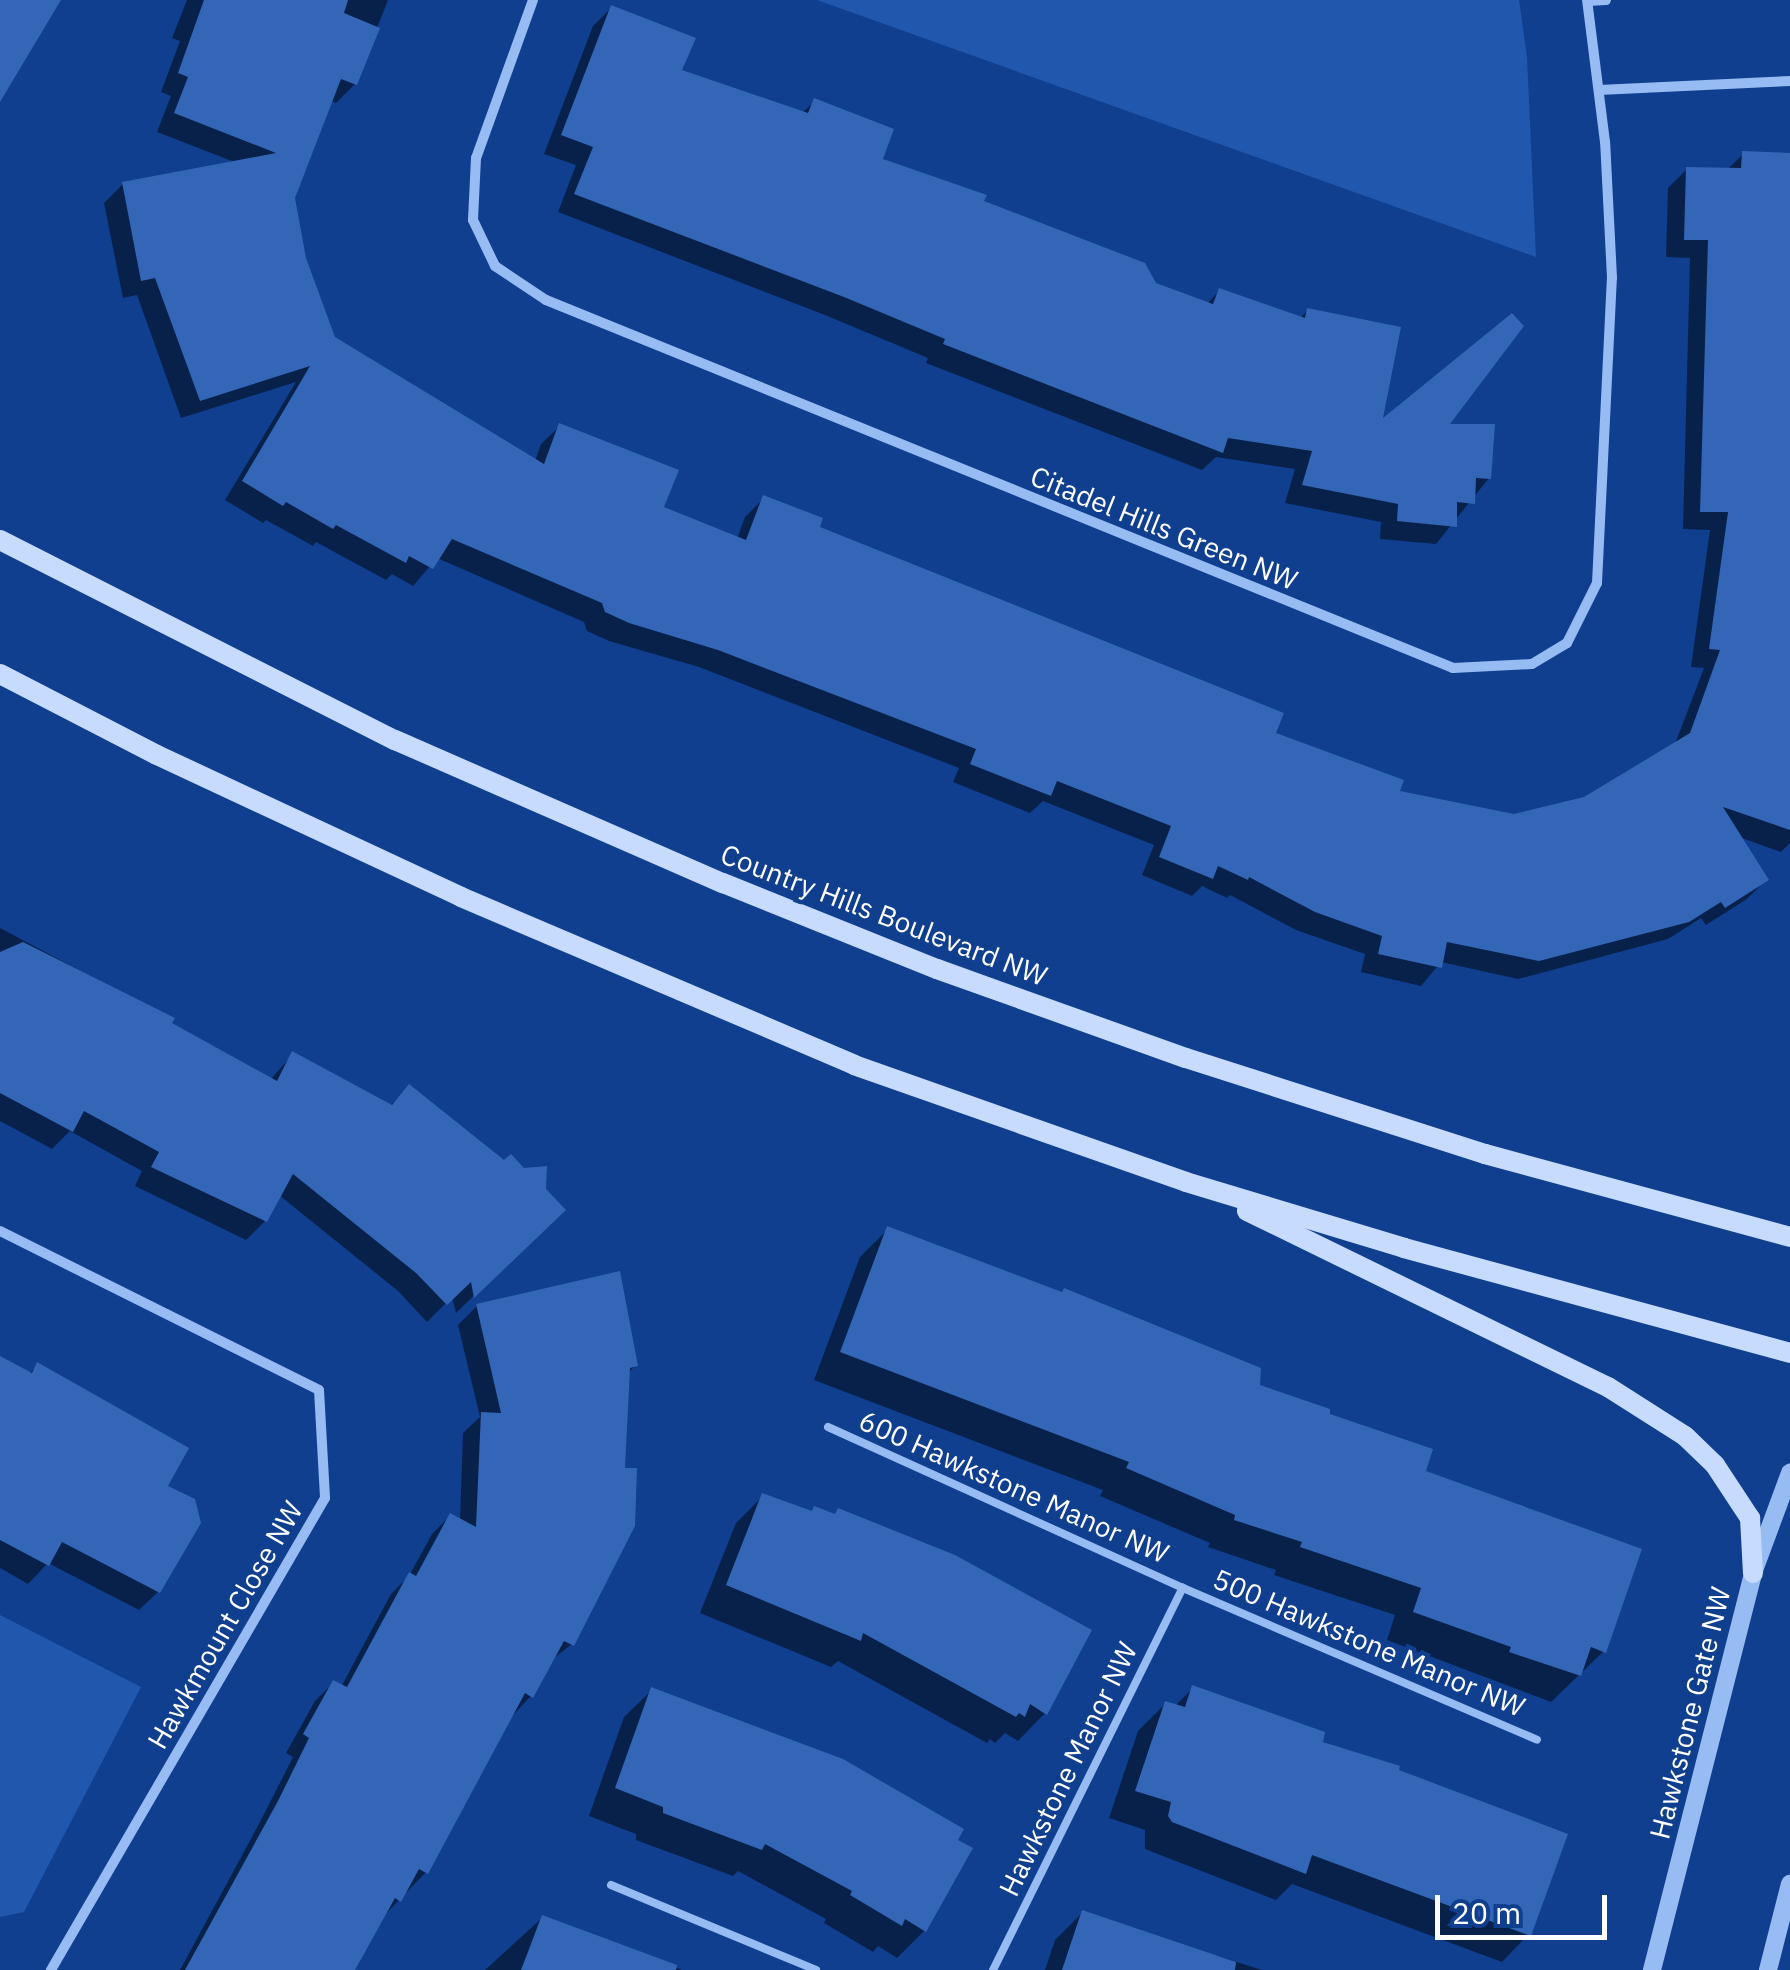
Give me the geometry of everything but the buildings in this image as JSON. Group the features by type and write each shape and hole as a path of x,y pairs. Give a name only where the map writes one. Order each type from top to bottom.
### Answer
{"main road":[{"name":"Country Hills Boulevard NW","path":"0,540 395,740 723,883 937,969 1186,1058 1484,1154 1790,1237"},
{"path":"0,674 157,755 460,897 854,1066 1186,1182 1404,1248 1790,1353"},
{"path":"1186,1182 1530,1347 1608,1387 1685,1436 1715,1465 1750,1518 1753,1573"}],"street":[{"name":"Citadel Hills Green NW","path":"533,0 476,158 472,220 495,266 546,300 1452,668 1532,664 1567,643 1597,582 1612,278 1599,90 1588,0 1606,0"},
{"path":"1599,90 1790,81"},
{"name":"Hawkmount Close NW","path":"0,1230 320,1390 325,1498 51,1970"},
{"name":"Hawkstone Gate NW","path":"1652,1970 1753,1573 1790,1474"},
{"path":"1768,1970 1790,1884"}],"lane":[{"name":"600 Hawkstone Manor NW","path":"828,1426 1182,1588"},
{"name":"500 Hawkstone Manor NW","path":"1182,1588 1537,1740"},
{"name":"Hawkstone Manor NW","path":"993,1970 1182,1588"},
{"path":"610,1884 816,1970"}],"shaded area":[{"path":"817,0 1519,0 1527,57 1536,257"},
{"path":"0,1615 141,1687 24,1912 0,1917"}]}
